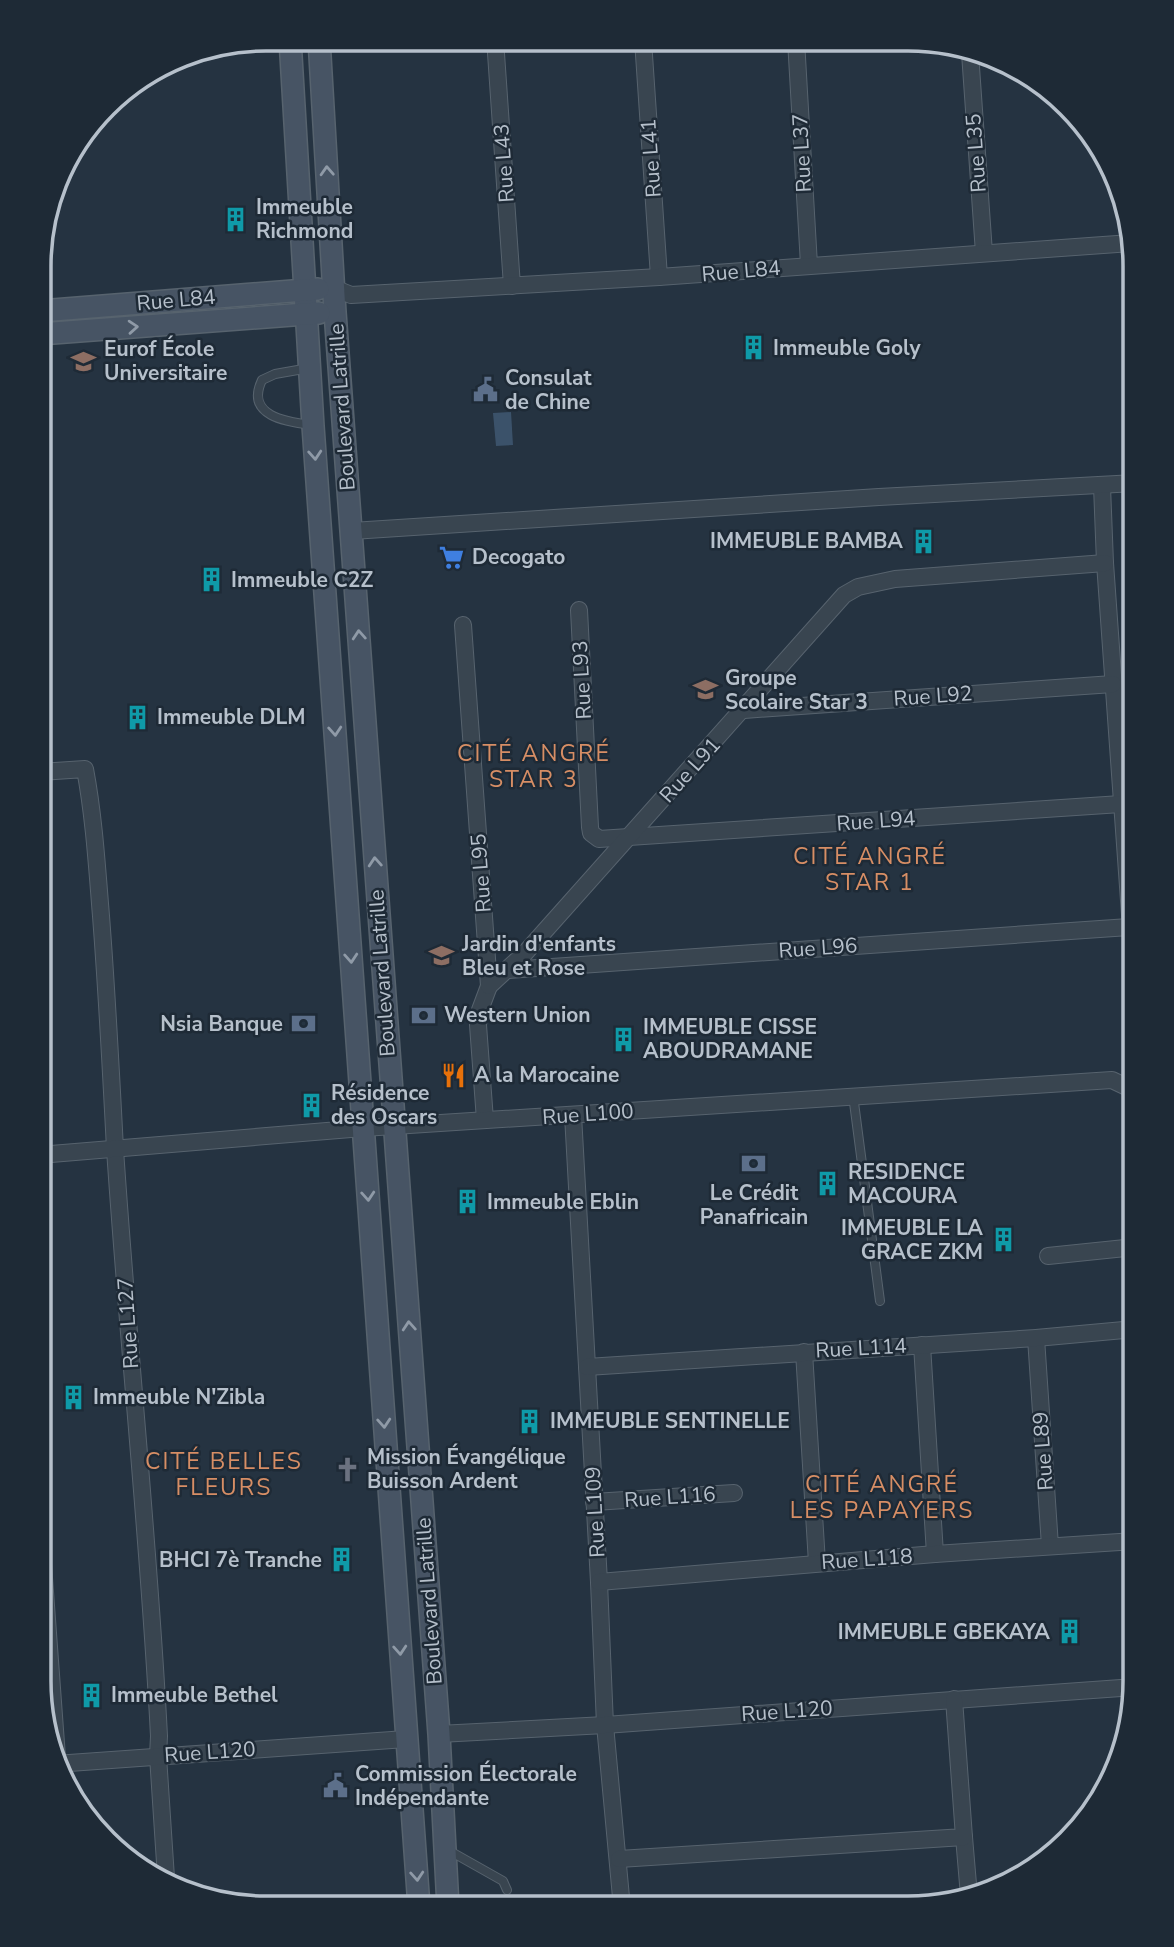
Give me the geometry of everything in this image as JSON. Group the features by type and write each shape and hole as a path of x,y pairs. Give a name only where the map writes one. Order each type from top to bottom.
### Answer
{"main road":[{"name":"Boulevard Latrille","path":"291,51 313,426 418,1896"},
{"name":"Boulevard Latrille","path":"320,51 343,292 335,312 439,1734 447,1896"},
{"name":"Rue L84","path":"51,310 304,289 343,292"},
{"name":"Rue L84","path":"51,333 335,312"}],"street":[{"name":"Rue L43","path":"496,51 512,286"},
{"name":"Rue L41","path":"644,51 659,277"},
{"name":"Rue L37","path":"797,51 809,265"},
{"name":"Rue L35","path":"971,60 984,253"},
{"name":"Rue L84","path":"343,292 659,277 1122,244"},
{"path":"352,531 1123,484"},
{"path":"1102,486 1123,835"},
{"name":"Rue L91","path":"489,986 508,970 631,837 844,595 858,587 895,579 1105,563"},
{"name":"Rue L93","path":"579,610 591,833 599,839 631,837"},
{"name":"Rue L95","path":"463,625 489,986 480,1010 478,1025 485,1120"},
{"name":"Rue L92","path":"744,710 1113,684"},
{"name":"Rue L127","path":"51,771 85,769 98,878 134,1412 152,1604 166,1872"},
{"name":"Rue L94","path":"631,837 1121,804"},
{"name":"Rue L96","path":"508,970 1123,927"},
{"name":"Rue L100","path":"51,1154 363,1128 853,1095 1112,1080 1123,1085"},
{"name":"Rue L109","path":"573,1115 587,1367 601,1502 599,1582 605,1725 621,1896"},
{"path":"1048,1256 1123,1248"},
{"name":"Rue L114","path":"587,1367 1123,1330"},
{"name":"Rue L89","path":"1036,1338 1049,1546"},
{"path":"922,1345 935,1554"},
{"path":"804,1352 817,1563"},
{"name":"Rue L116","path":"601,1502 734,1493"},
{"name":"Rue L118","path":"599,1582 817,1563 1123,1542"},
{"path":"51,1680 53,1711"},
{"name":"Rue L120","path":"439,1734 605,1725 1123,1688"},
{"path":"954,1699 969,1887"},
{"name":"Rue L120","path":"67,1765 406,1739"},
{"path":"619,1859 964,1837"}],"lane":[{"path":"309,368 275,374 262,380 257,391 261,407 273,417 313,426"},
{"path":"853,1095 880,1301"},
{"path":"444,1847 503,1881 507,1891"}],"water":[{"path":"511,412 513,445 496,446 493,413"}],"place":[{"name":"Immeuble Richmond","path":"236,219"},
{"name":"Immeuble Goly","path":"753,348"},
{"name":"Eurof École Universitaire","path":"84,361"},
{"name":"Consulat de Chine","path":"485,390"},
{"name":"IMMEUBLE BAMBA","path":"923,541"},
{"name":"Decogato","path":"452,557"},
{"name":"Immeuble C2Z","path":"211,580"},
{"name":"Groupe Scolaire Star 3","path":"705,690"},
{"name":"Immeuble DLM","path":"137,717"},
{"name":"Jardin d'enfants Bleu et Rose","path":"442,956"},
{"name":"Western Union","path":"424,1015"},
{"name":"Nsia Banque","path":"303,1024"},
{"name":"IMMEUBLE CISSE ABOUDRAMANE","path":"623,1039"},
{"name":"A la Marocaine","path":"454,1075"},
{"name":"Résidence des Oscars","path":"311,1105"},
{"name":"Le Crédit Panafricain","path":"754,1164"},
{"name":"RESIDENCE MACOURA","path":"828,1184"},
{"name":"Immeuble Eblin","path":"467,1202"},
{"name":"IMMEUBLE LA GRACE ZKM","path":"1003,1240"},
{"name":"Immeuble N'Zibla","path":"73,1397"},
{"name":"IMMEUBLE SENTINELLE","path":"530,1421"},
{"name":"Mission Évangélique Buisson Ardent","path":"347,1469"},
{"name":"BHCI 7è Tranche","path":"342,1560"},
{"name":"IMMEUBLE GBEKAYA","path":"1070,1632"},
{"name":"Immeuble Bethel","path":"91,1695"},
{"name":"Commission Électorale Indépendante","path":"335,1786"}],"district":[{"name":"CITÉ ANGRÉ STAR 3","path":"534,766"},
{"name":"CITÉ ANGRÉ STAR 1","path":"870,869"},
{"name":"CITÉ BELLES FLEURS","path":"224,1474"},
{"name":"CITÉ ANGRÉ LES PAPAYERS","path":"882,1497"}]}
